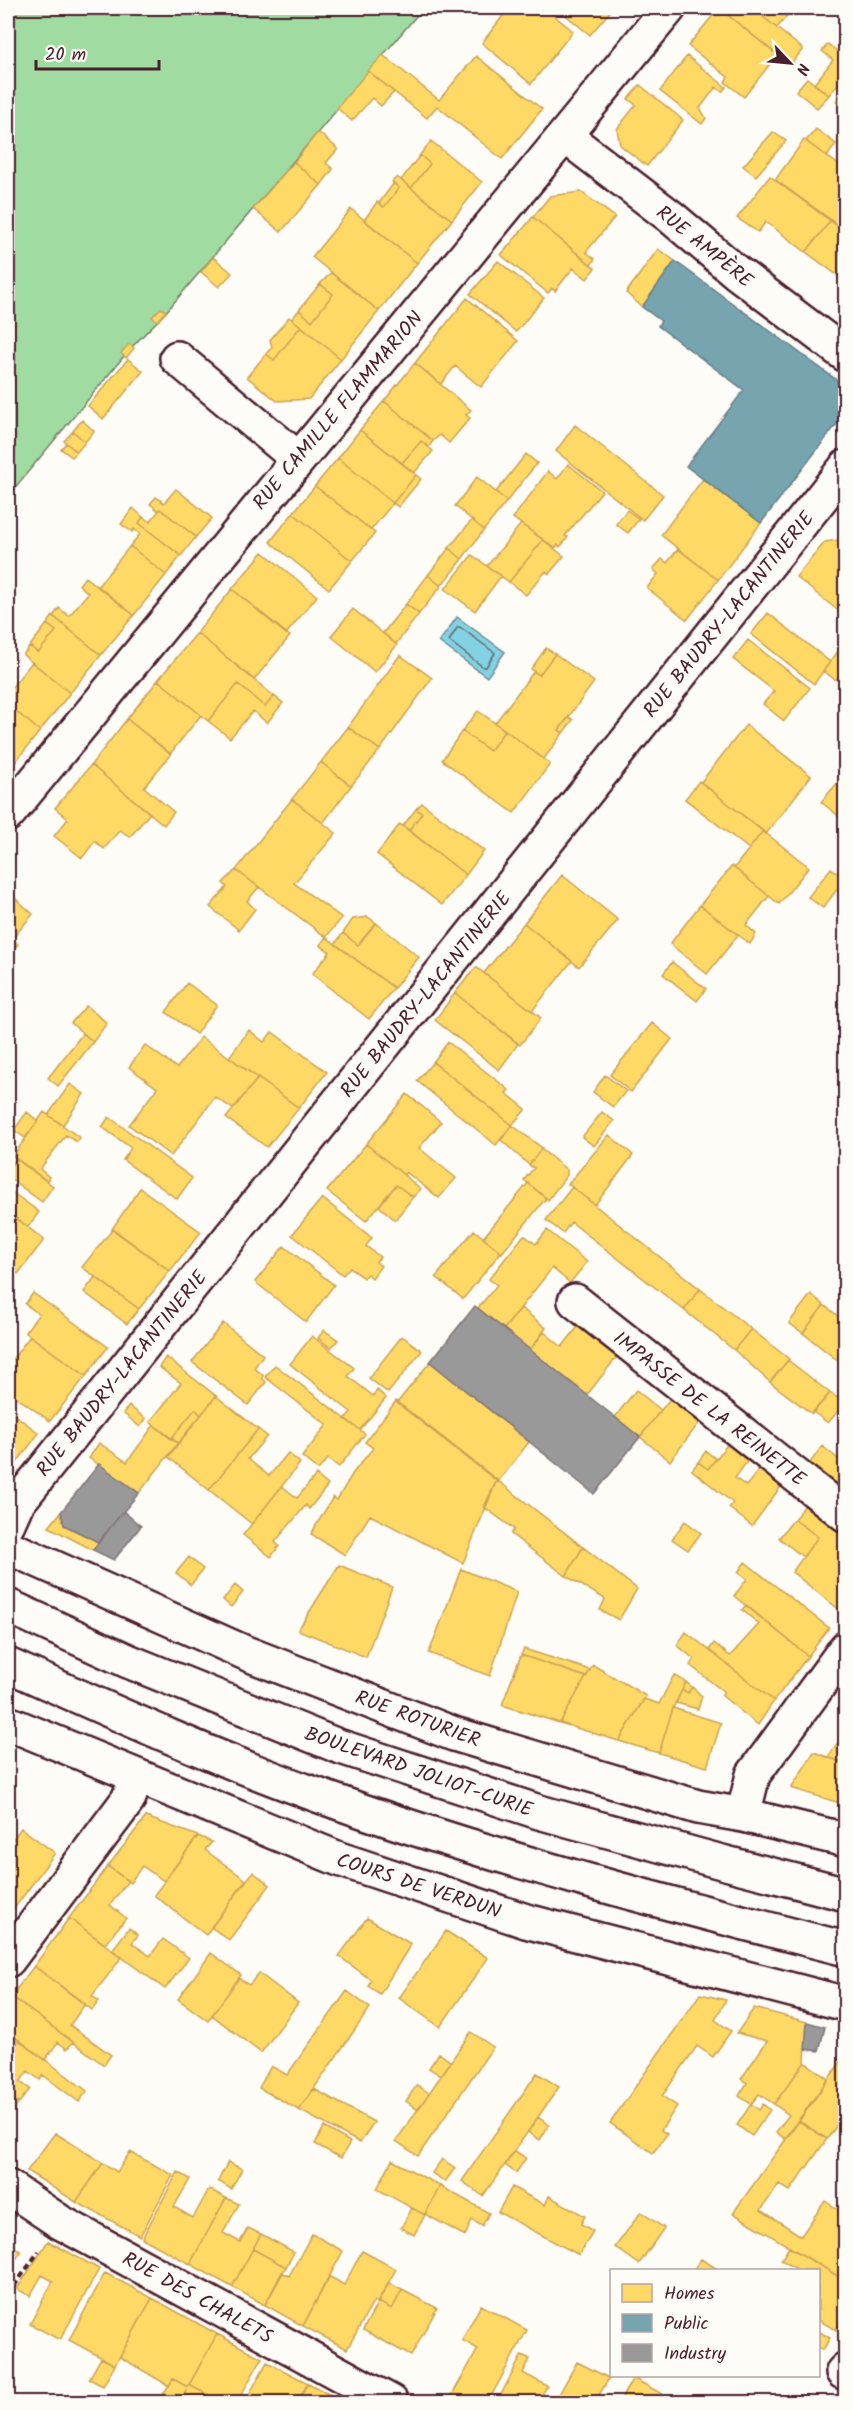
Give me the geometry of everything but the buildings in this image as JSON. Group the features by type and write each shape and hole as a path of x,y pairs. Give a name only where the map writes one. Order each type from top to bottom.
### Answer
{"street":[{"name":"RUE CAMILLE FLAMMARION","path":"8,814 297,458 669,8"},
{"name":"RUE AMPÈRE","path":"565,136 671,217 736,272 846,355"},
{"path":"177,358 297,458"},
{"name":"RUE BAUDRY-LACANTINERIE","path":"8,1523 23,1496 840,486"},
{"name":"IMPASSE DE LA REINETTE","path":"575,1301 846,1515"},
{"name":"RUE ROTURIER","path":"8,1546 248,1654 454,1734 698,1807 743,1815 846,1840"},
{"name":"BOULEVARD JOLIOT-CURIE","path":"8,1606 128,1661 338,1746 539,1812 846,1894"},
{"path":"743,1815 753,1775 846,1648"},
{"path":"8,1665 154,1731 320,1796 524,1863 846,1949"},
{"name":"COURS DE VERDUN","path":"8,1723 339,1859 526,1921 846,2004"},
{"path":"8,1960 128,1800 137,1777"},
{"name":"RUE DES CHALETS","path":"8,2187 60,2222 390,2403"}],"path":[{"path":"8,2295 60,2222"}],"green space":[{"path":"8,8 423,8 166,312 130,349 8,496"}],"water":[{"path":"457,617 505,652 487,677 439,642"}]}
